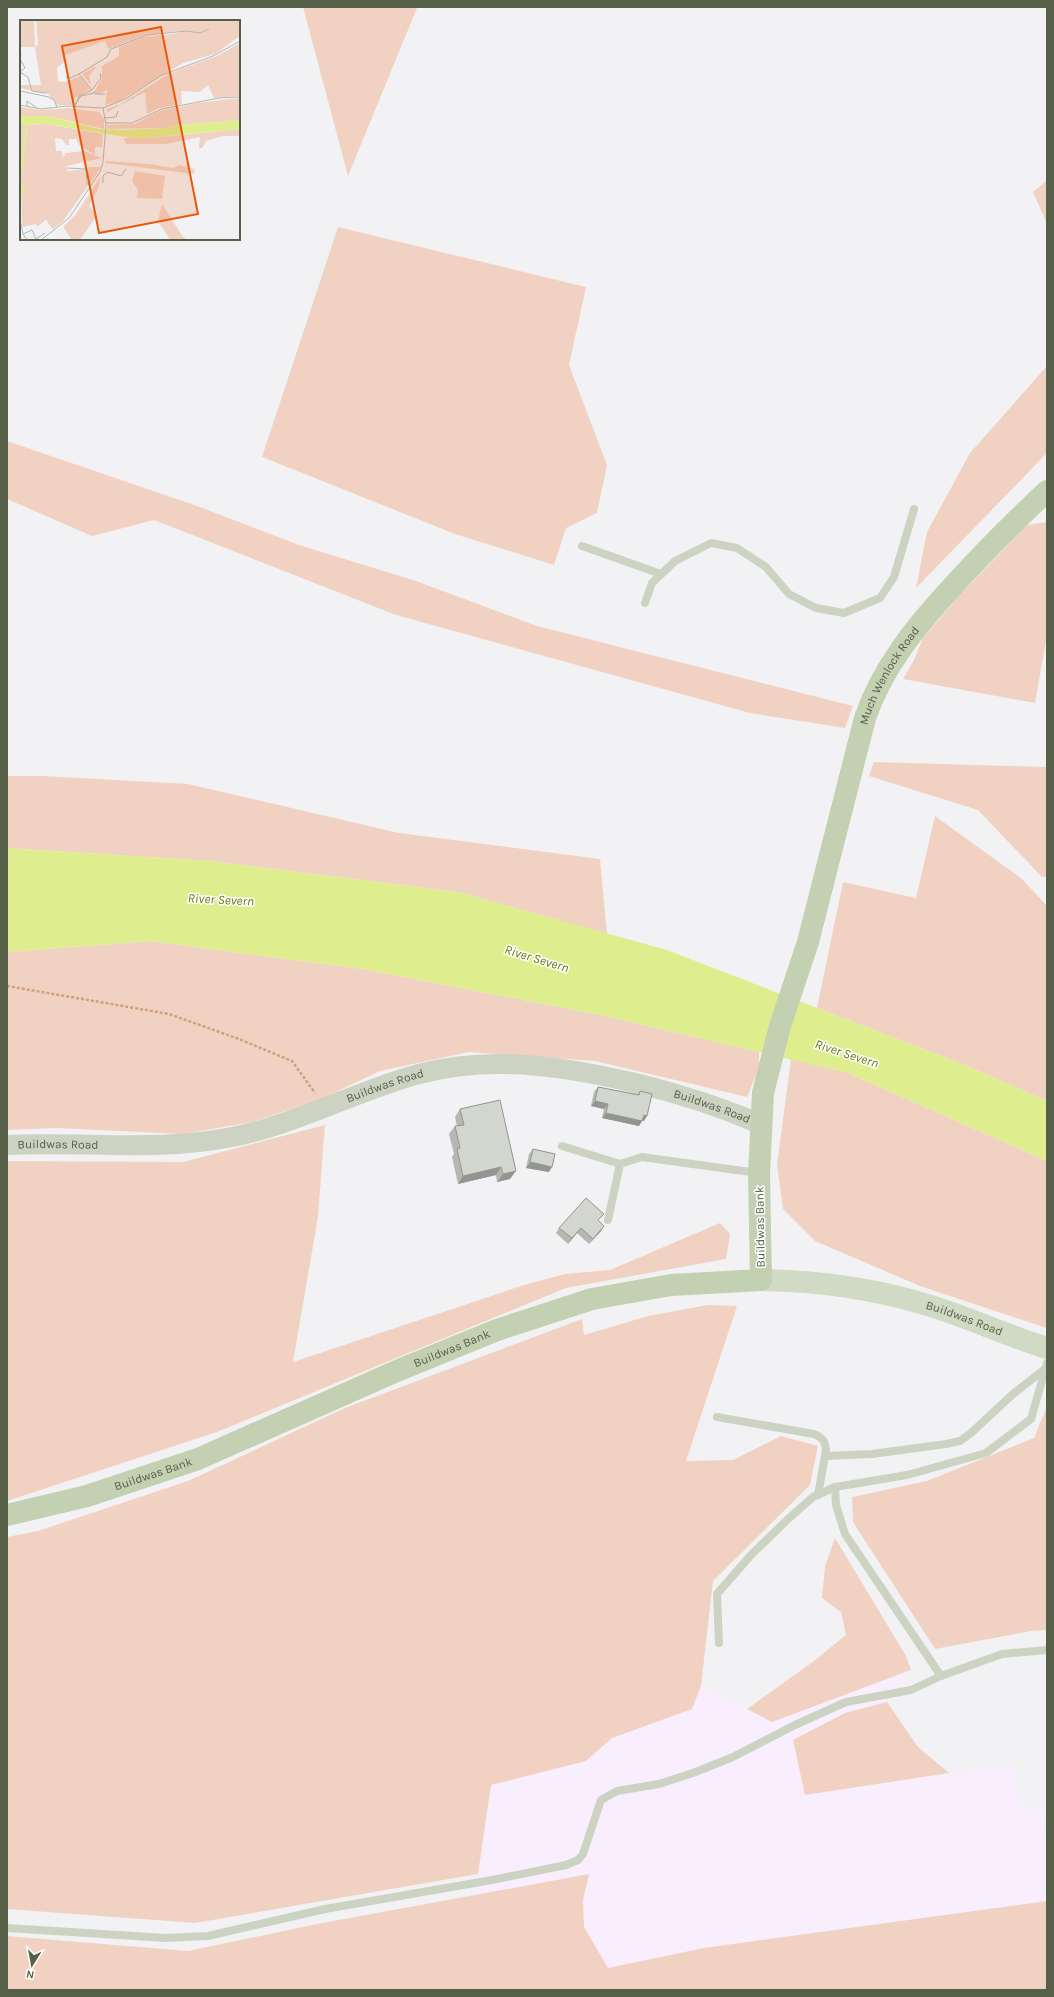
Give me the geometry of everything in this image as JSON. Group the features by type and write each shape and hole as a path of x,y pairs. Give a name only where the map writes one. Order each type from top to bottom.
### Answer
{"main road":[{"name":"Much Wenlock Road","path":"763,1093 780,1026 808,942 865,718 873,696 887,669 920,622 998,536 1047,491"},
{"name":"Buildwas Bank","path":"7,1515 87,1496 198,1459 399,1370 476,1338 592,1299 671,1285 761,1280 759,1174 760,1124 763,1093"},
{"name":"Buildwas Road","path":"761,1280 807,1282 880,1293 943,1310 1046,1360"}],"street":[{"name":"Buildwas Road","path":"7,1144 156,1146 197,1143 233,1137 275,1126 381,1086 421,1073 486,1064 525,1064 612,1078 667,1091 721,1107 760,1124"}],"lane":[{"path":"645,603 652,582 675,561 711,543 737,548 766,567 789,594 816,608 844,613 880,598 894,577 914,509"},
{"path":"582,546 661,574"},
{"path":"562,1146 620,1164 642,1157 759,1174"},
{"path":"608,1220 620,1164"},
{"path":"825,1456 872,1454 960,1441 971,1433 1013,1394 1046,1360"},
{"path":"719,1643 717,1594 751,1555 787,1520 818,1495 836,1487 907,1474 986,1453 1031,1420 1046,1360"},
{"path":"717,1417 814,1434 822,1438 826,1443 818,1495"},
{"path":"836,1487 836,1505 845,1534 941,1676"},
{"path":"7,1928 166,1938 208,1936 325,1909 492,1880 566,1865 578,1860 583,1854 601,1800 617,1791 659,1784 694,1773 733,1757 795,1725 846,1702 911,1690 941,1676 1002,1654 1047,1650"}],"path":[{"path":"7,986 168,1014 239,1039 292,1062 312,1085 323,1109"}],"shaded area":[{"path":"303,7 417,8 348,176"},
{"path":"1047,180 1047,224 1033,192"},
{"path":"338,227 586,287 569,365 607,465 597,513 566,528 554,565 455,534 262,457"},
{"path":"1047,366 1047,453 916,588 927,532 970,453"},
{"path":"7,441 200,507 299,545 416,581 537,626 853,706 845,728 750,713 396,615 154,520 92,536 7,499"},
{"path":"1047,522 1047,636 1035,703 903,679 914,660 923,638 958,597 1027,525"},
{"path":"874,762 1047,767 1047,877 1042,877 978,810 869,776"},
{"path":"7,776 43,776 188,784 399,833 600,859 607,934 458,892 209,861 7,848"},
{"path":"935,816 1022,879 1047,906 1047,1101 967,1066 817,1008 843,882 916,898"},
{"path":"150,941 363,969 606,1016 759,1052 759,1068 747,1097 595,1061 469,1052 380,1071 319,1100 252,1122 184,1134 56,1128 7,1130 7,952"},
{"path":"791,1059 848,1073 1047,1161 1047,1328 920,1286 815,1241 783,1209 777,1165"},
{"path":"325,1125 318,1217 293,1362 524,1285 565,1274 610,1270 720,1223 730,1234 726,1259 566,1288 217,1432 7,1501 7,1161 183,1162"},
{"path":"708,1305 737,1306 686,1461 733,1460 781,1436 818,1446 810,1485 713,1581 701,1686 692,1709 612,1738 586,1761 491,1785 478,1874 195,1923 7,1909 7,1537 38,1531 188,1481 345,1408 582,1319 584,1335 648,1316"},
{"path":"1047,1406 1047,1630 1031,1631 935,1649 853,1522 852,1497 927,1481 1034,1438"},
{"path":"835,1538 906,1656 911,1670 772,1722 747,1709 814,1661 846,1635 841,1612 822,1598 825,1566"},
{"path":"911,1670 887,1702 845,1713 805,1795 949,1773 1015,1766 1022,1807 1041,1805 1047,1843 1047,1901 704,1948 608,1968 584,1927 583,1900 588,1875 475,1895 491,1785 586,1761 612,1738 692,1709 701,1686 772,1722"},
{"path":"887,1702 918,1747 949,1773 805,1795 793,1740 845,1713"},
{"path":"589,1874 583,1900 584,1927 608,1968 704,1948 1047,1901 1047,1990 7,1990 7,1936 188,1951 317,1924"}],"water":[{"name":"River Severn","path":"7,848 209,861 458,892 667,950 967,1066 1047,1101 1047,1161 848,1073 606,1016 363,969 150,941 7,952"}],"building":[{"path":"598,1087 639,1095 640,1091 652,1094 647,1116 644,1115 642,1121 606,1113 608,1104 595,1101"},
{"path":"500,1100 516,1171 503,1174 501,1167 463,1176 457,1149 460,1148 455,1126 464,1125 460,1109"},
{"path":"533,1149 555,1154 552,1167 530,1162"},
{"path":"586,1198 604,1214 598,1220 604,1226 593,1239 581,1228 572,1238 559,1228"}]}
